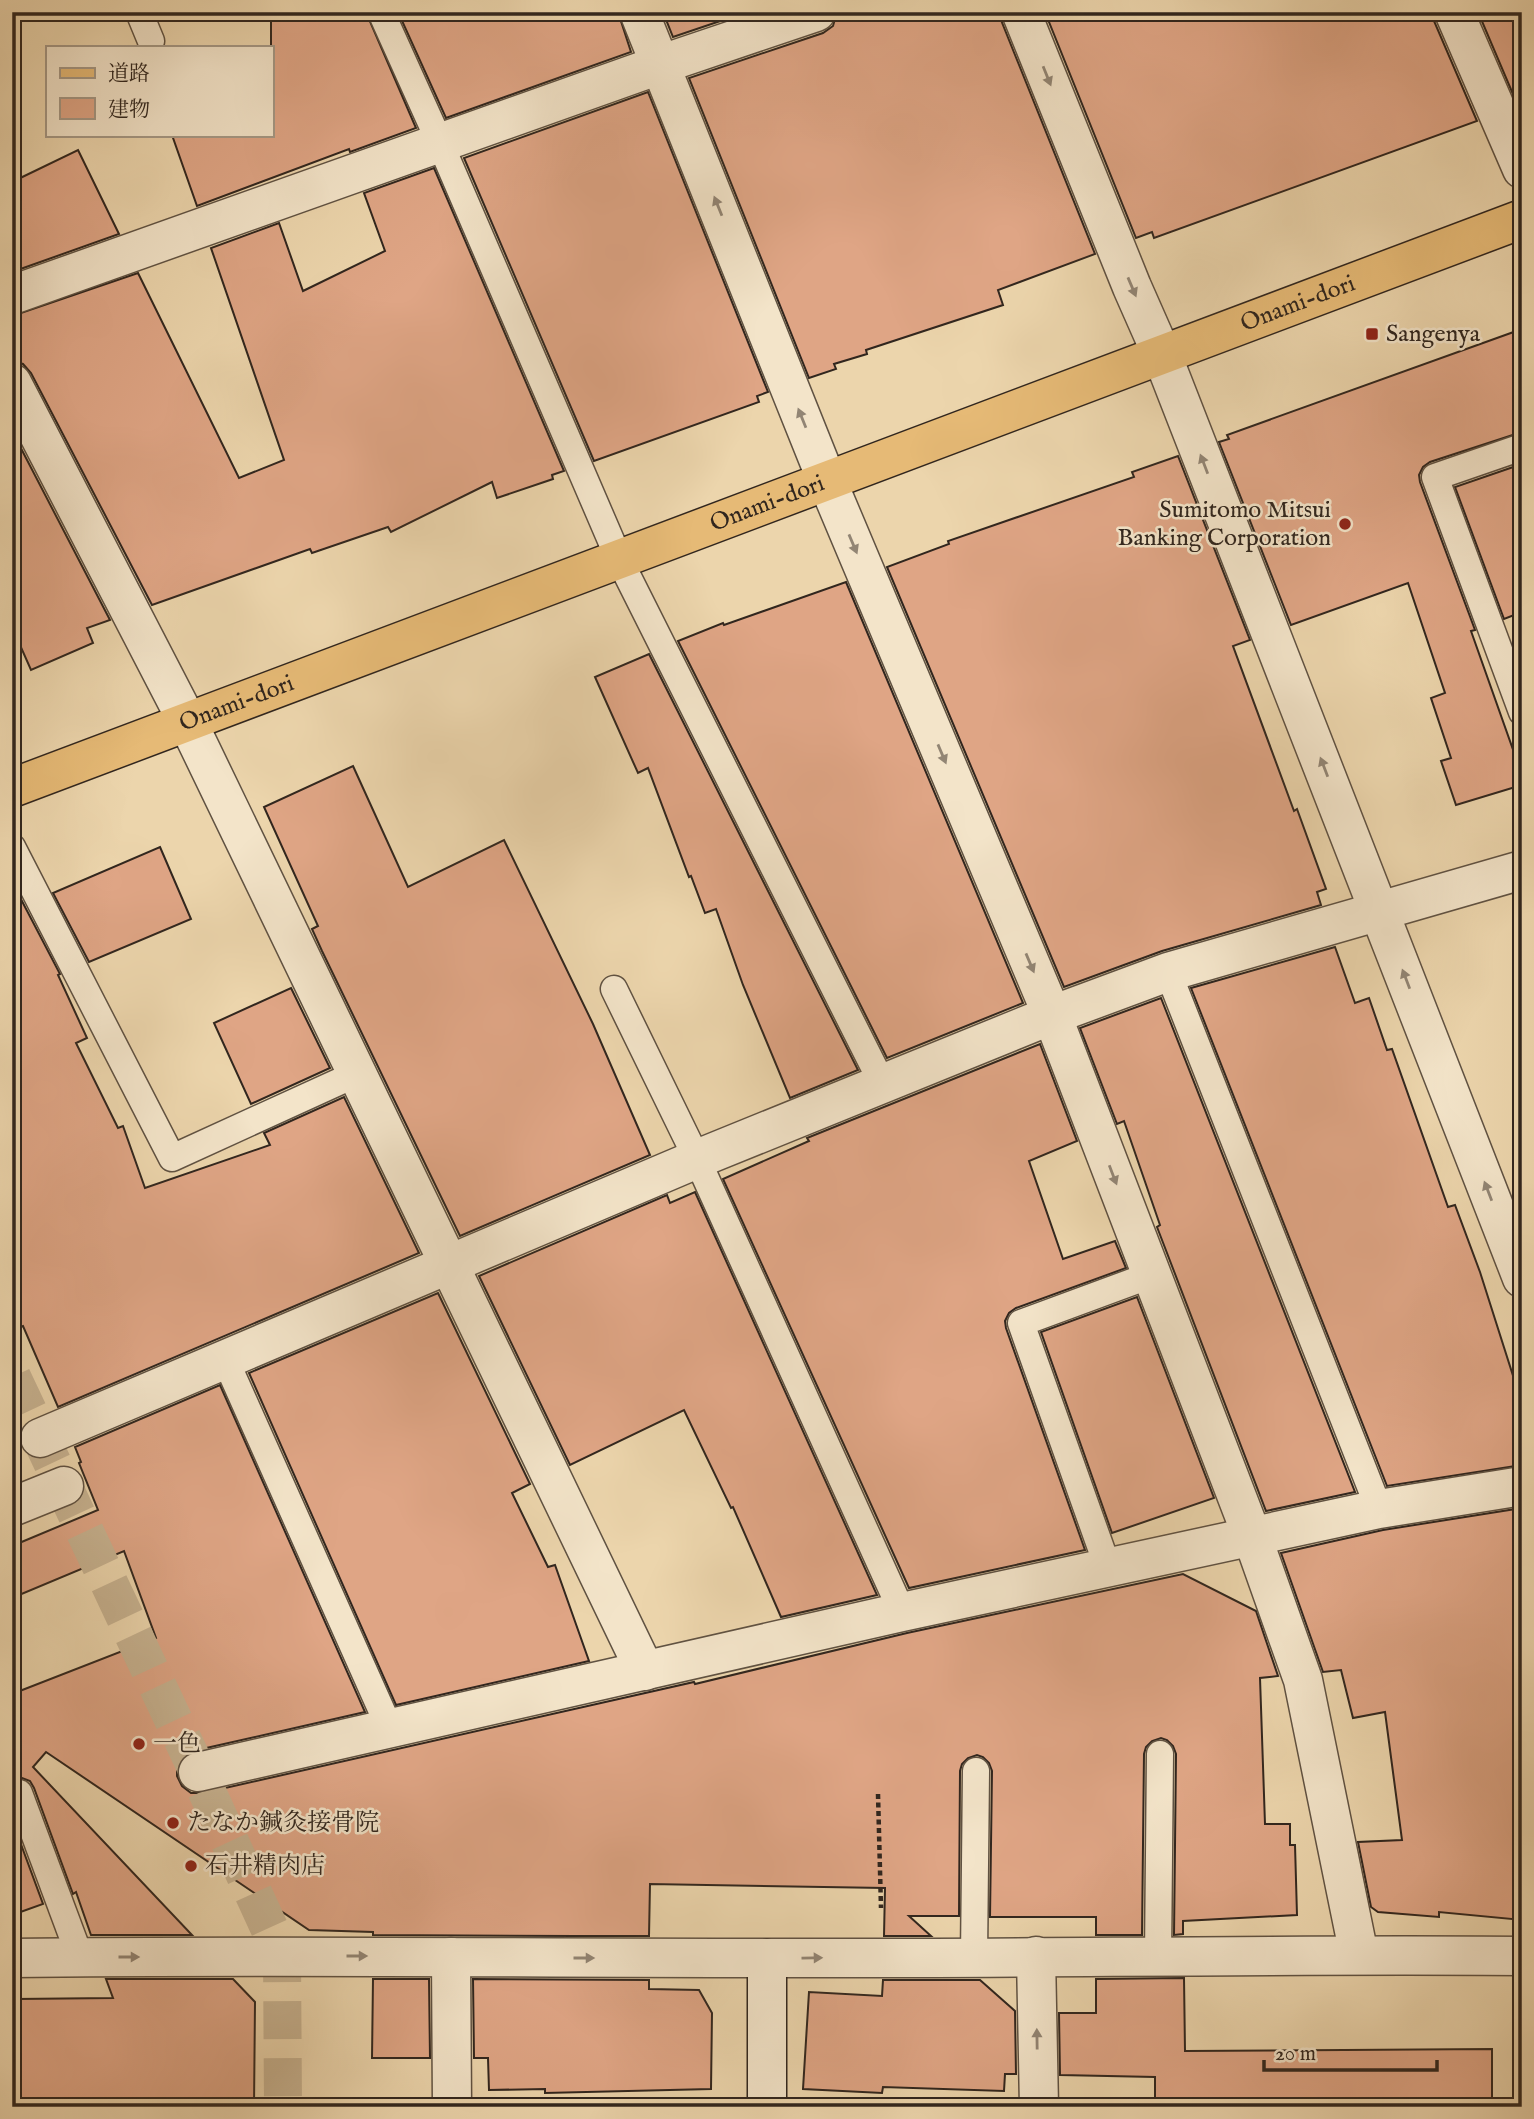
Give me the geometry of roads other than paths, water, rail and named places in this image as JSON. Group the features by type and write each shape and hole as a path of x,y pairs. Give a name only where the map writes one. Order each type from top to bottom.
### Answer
{"main road":[{"name":"Onami-dori","path":"12,788 1522,219"}],"street":[{"path":"639,12 827,481 1052,1015 1252,1536 1303,1680 1359,1955"},
{"path":"12,295 816,12"},
{"path":"1021,12 1162,355 1522,1278"},
{"path":"1454,12 1522,169"},
{"path":"12,383 187,721 645,1671"},
{"path":"40,1438 697,1159 1052,1015 1167,972 1522,870"},
{"path":"12,1507 64,1486"},
{"path":"198,1772 902,1612 1252,1536 1379,1509 1522,1486"},
{"path":"1036,1956 1039,2107"},
{"path":"12,1958 1522,1956"},
{"path":"451,1957 452,2107"},
{"path":"767,1959 767,2107"}],"lane":[{"path":"139,12 151,41"},
{"path":"380,12 440,143 619,559 882,1083"},
{"path":"1522,447 1435,477 1522,712"},
{"path":"12,847 172,1157 356,1074"},
{"path":"1167,972 1379,1509"},
{"path":"614,989 697,1159 902,1612"},
{"path":"1108,1568 1021,1323 1152,1275"},
{"path":"226,1361 390,1727"},
{"path":"1158,1956 1160,1754"},
{"path":"974,1957 976,1771"},
{"path":"19,1793 79,1957"}],"tunnel":[{"path":"12,1377 282,1956 283,2107"}],"place":[{"name":"Sangenya","path":"1372,334"},
{"name":"Sumitomo Mitsui Banking Corporation","path":"1345,524"},
{"name":"一色","path":"139,1744"},
{"name":"たなか鍼灸接骨院","path":"173,1823"},
{"name":"石井精肉店","path":"191,1866"}]}
